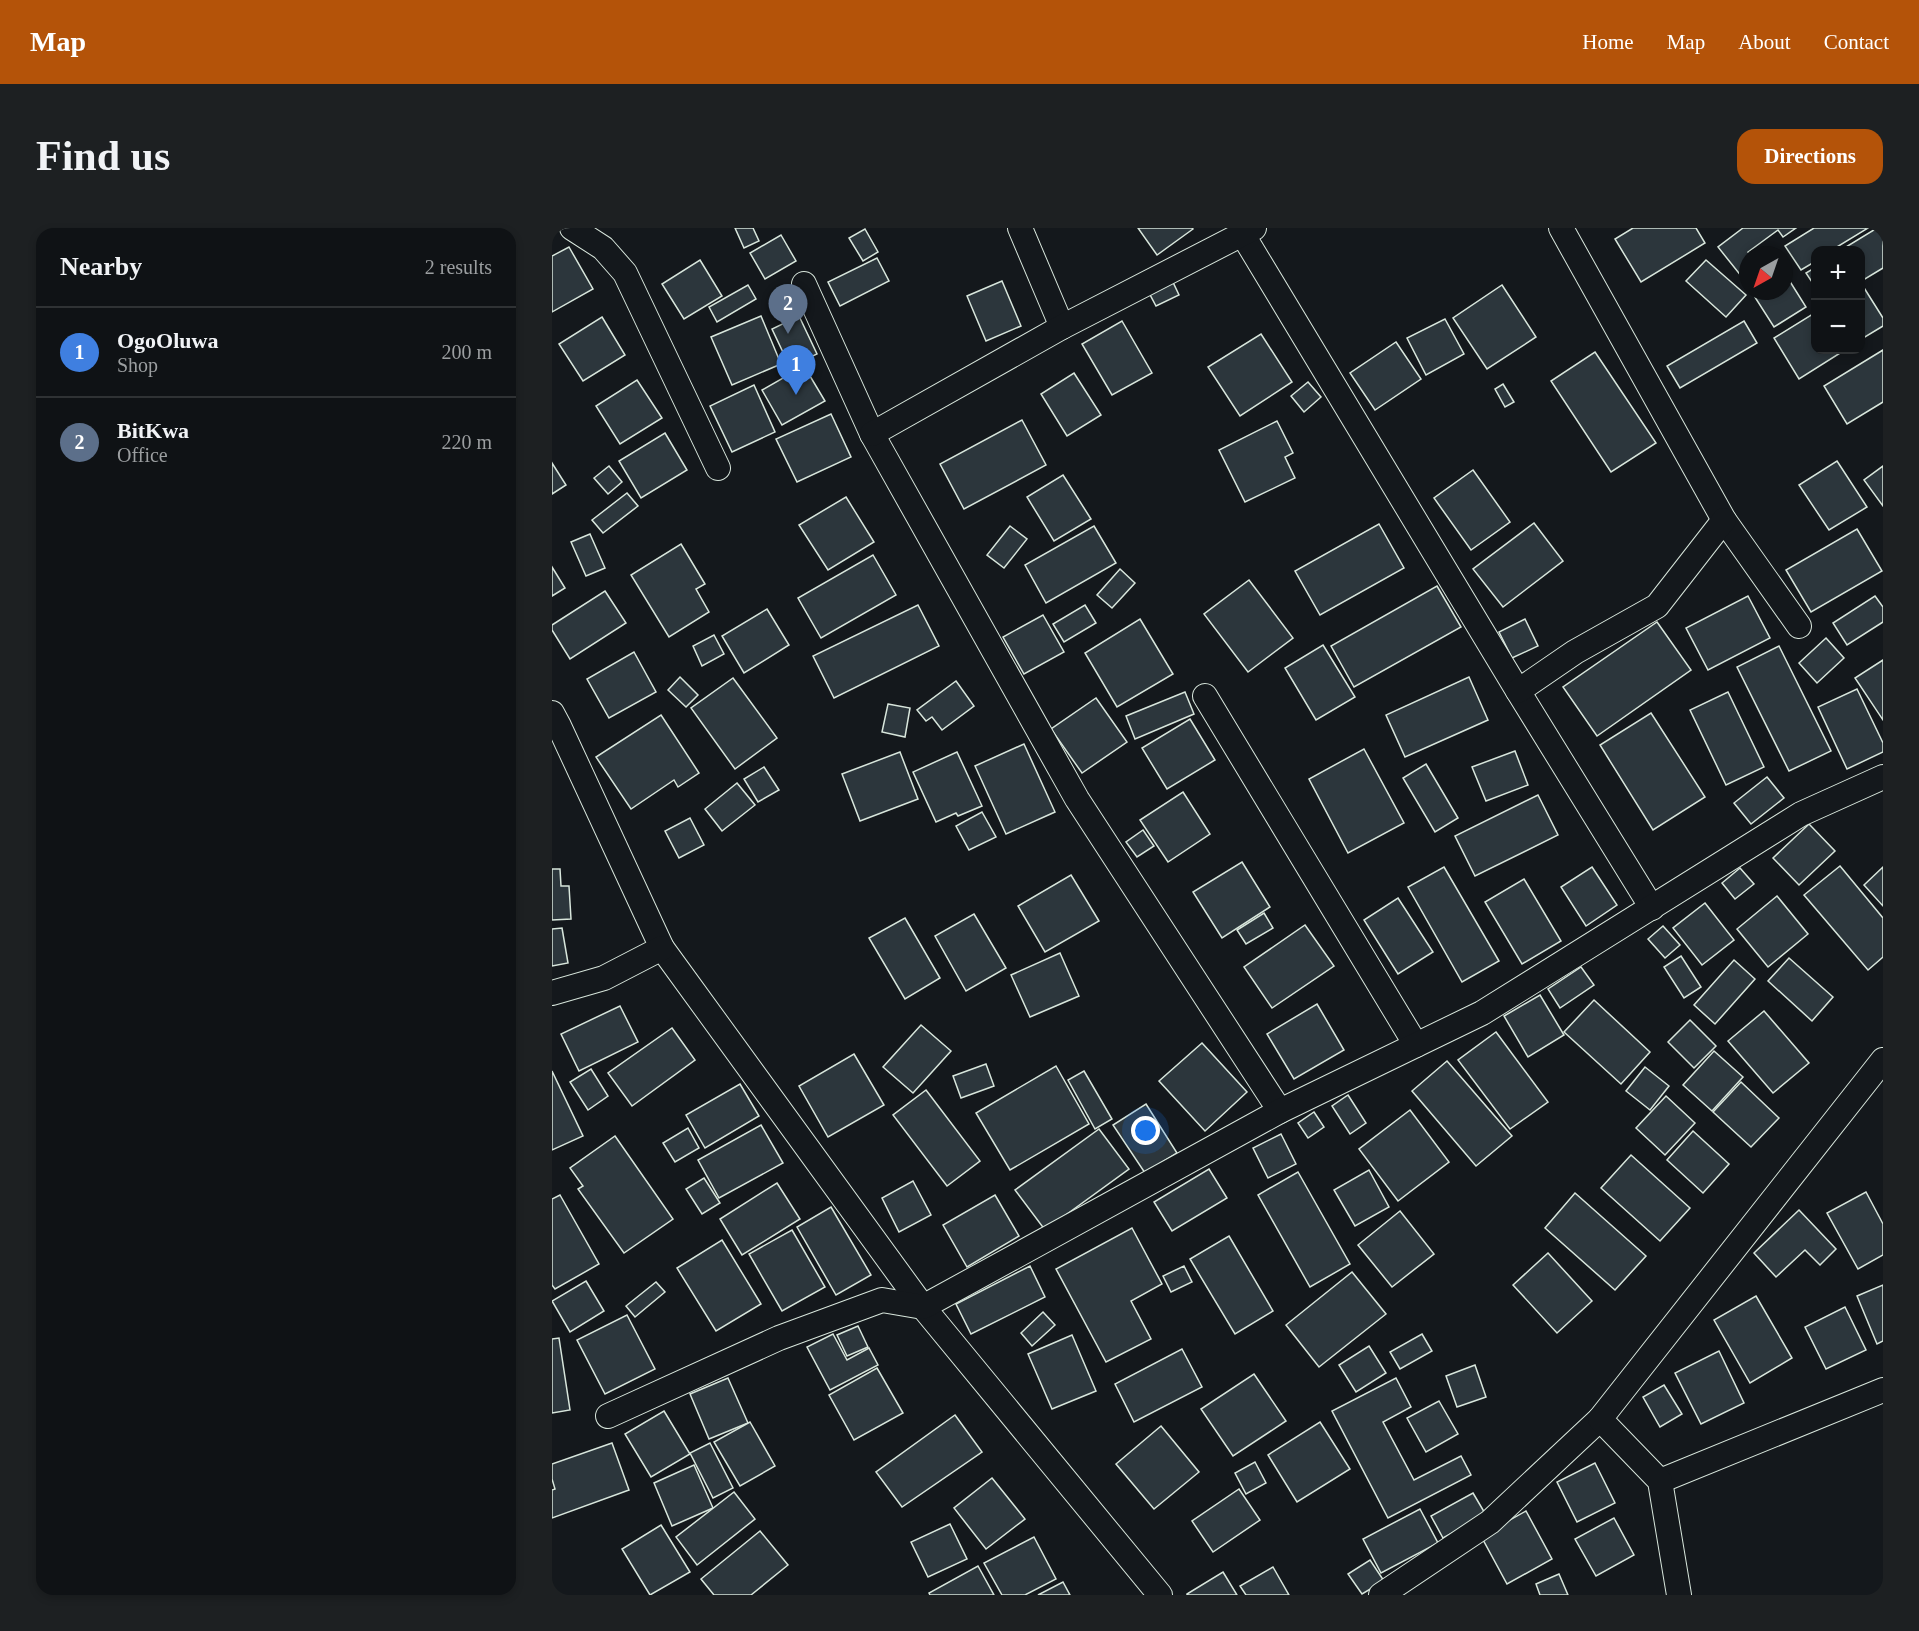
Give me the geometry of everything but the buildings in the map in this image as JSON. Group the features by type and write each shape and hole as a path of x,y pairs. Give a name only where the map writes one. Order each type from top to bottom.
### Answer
{"street":[{"path":"572,228 603,248 625,273 718,468"},
{"path":"1020,228 1062,327"},
{"path":"1561,228 1724,520 1799,626"},
{"path":"872,434 1062,327 1248,231 1518,691 1652,908"},
{"path":"804,284 872,434 1077,799 1280,1111"},
{"path":"1518,691 1575,652 1657,606 1724,520"},
{"path":"1205,696 1416,1045"},
{"path":"552,713 662,948 923,1307 1160,1595"},
{"path":"608,1416 779,1338 882,1300 923,1307 1280,1111 1482,1013 1802,814 1883,777"},
{"path":"552,993 604,978 662,948"},
{"path":"1382,1595 1490,1522 1600,1419 1883,1060"},
{"path":"1660,1481 1883,1390"},
{"path":"1600,1419 1660,1481 1679,1595"}],"place":[{"name":"BitKwa","path":"788,334"},
{"name":"OgoOluwa","path":"796,395"}]}
